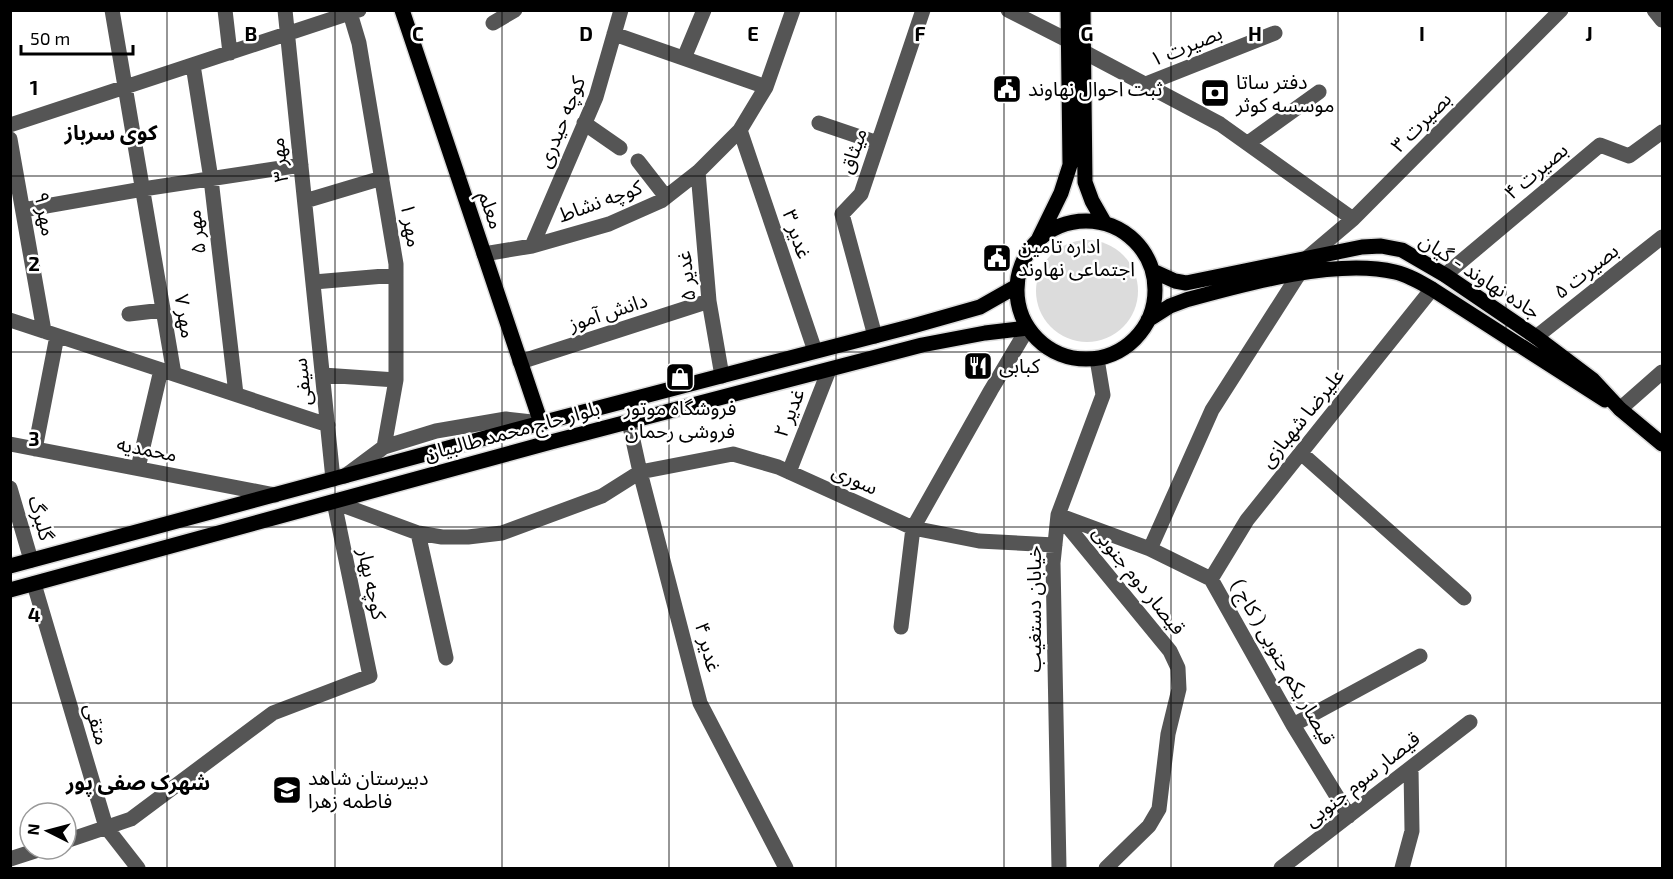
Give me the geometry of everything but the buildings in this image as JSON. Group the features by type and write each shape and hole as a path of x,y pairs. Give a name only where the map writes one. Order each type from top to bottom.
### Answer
{"main road":[{"name":"معلم","path":"402,10 541,423"},
{"path":"1038,240 1061,193 1070,165 1068,10"},
{"path":"1083,10 1085,182 1092,201 1104,222"},
{"path":"1080,220 1104,222 1122,230 1137,243 1148,259 1153,271 1155,297 1148,320 1130,344 1114,354 1097,359 1077,359 1058,354 1041,343 1028,328 1021,315 1017,301 1020,269 1027,253 1038,240 1057,226 1080,220"},
{"name":"جاده نهاوند - گیان","path":"1153,271 1175,281 1186,283 1362,247 1391,247 1445,275 1536,337 1593,380 1620,409 1662,444"},
{"name":"جاده نهاوند - گیان","path":"1148,320 1170,306 1186,300 1299,274 1342,269 1379,269 1405,275 1432,289 1620,409"},
{"name":"بلوار حاج محمد طالبیان","path":"10,566 980,307 1017,285"},
{"name":"بلوار حاج محمد طالبیان","path":"10,590 922,345 985,333 1028,328"}],"street":[{"name":"مهر ۷","path":"112,10 163,310 167,372"},
{"path":"225,10 230,53"},
{"name":"مهر ۳","path":"285,10 314,282"},
{"path":"492,23 515,10"},
{"name":"کوچه حیدری","path":"532,246 596,97 621,10"},
{"path":"684,58 704,10"},
{"name":"کوچه نشاط","path":"484,254 532,246 609,224 661,201 698,172 740,130 766,87 793,10"},
{"name":"میثاق","path":"875,336 842,214 861,194 923,10"},
{"path":"1008,10 1069,41"},
{"name":"بصیرت ۳","path":"1307,258 1353,219 1561,10"},
{"path":"1654,10 1662,20"},
{"path":"10,125 354,12"},
{"name":"مهر ۱","path":"354,12 396,264 396,380 384,447"},
{"name":"بصیرت ۱","path":"1146,84 1275,33"},
{"path":"614,34 766,87"},
{"path":"1084,52 1220,124 1353,219"},
{"name":"مهر ۵","path":"193,65 211,178 236,394"},
{"path":"1248,143 1319,92"},
{"path":"585,123 620,147"},
{"path":"819,123 878,143"},
{"name":"غدیر ۳","path":"740,130 815,351"},
{"name":"بصیرت ۴","path":"1445,275 1600,145 1629,156 1662,132"},
{"name":"مهر ۹","path":"10,139 50,334"},
{"path":"638,161 666,197"},
{"path":"23,210 301,165"},
{"name":"غدیر ۵","path":"698,172 709,301 722,376"},
{"path":"305,201 382,178"},
{"name":"بصیرت ۵","path":"1536,337 1662,237"},
{"path":"1150,549 1212,410 1307,258"},
{"path":"314,282 396,275"},
{"name":"سیفی","path":"314,282 328,424 339,477"},
{"name":"علیرضا شهبازی","path":"1211,579 1247,520 1432,289"},
{"name":"دانش آموز","path":"520,362 709,301"},
{"path":"129,315 163,310"},
{"path":"10,320 328,424"},
{"path":"901,627 913,528 1028,328"},
{"path":"35,449 50,334"},
{"name":"خیابان دستغیب","path":"1059,868 1053,563 1058,515 1103,395 1097,359"},
{"name":"غدیر ۲","path":"789,472 829,370"},
{"path":"138,468 167,372"},
{"path":"1620,409 1662,372"},
{"path":"323,375 396,380"},
{"path":"339,477 384,447 436,431 506,419 541,423"},
{"name":"غدیر ۴","path":"629,422 700,703 786,868"},
{"name":"محمدیه","path":"10,444 275,495"},
{"path":"1301,453 1464,598"},
{"name":"سوری","path":"640,472 733,454 789,472 913,528 979,541 1055,545"},
{"path":"334,502 418,533 442,537 468,537 502,533 602,496 640,472"},
{"name":"گلبرگ","path":"10,488 31,560"},
{"name":"کوچه بهار","path":"106,827 131,819 273,713 370,676 334,502"},
{"name":"قیصار یکم جنوبی ( کاج )","path":"1058,515 1150,549 1211,579 1293,725 1349,816"},
{"name":"قیصار دوم جنوبی","path":"1058,515 1170,651 1178,668 1179,689 1168,734 1159,809 1149,826 1106,868"},
{"path":"418,533 446,658"},
{"name":"متقی","path":"34,584 106,827 138,868"},
{"path":"1293,725 1420,656"},
{"name":"قیصار سوم جنوبی","path":"1281,868 1470,722"},
{"path":"1402,868 1412,831 1411,768"},
{"path":"78,837 106,827"}],"shaded area":[{"path":"1087,240 1106,244 1123,255 1134,272 1138,291 1134,310 1123,327 1106,338 1087,342 1068,338 1051,327 1040,310 1036,291 1040,272 1051,255 1068,244"}],"place":[{"name":"ثبت احوال نهاوند","path":"1007,89"},
{"name":"دفتر ساتا موسسه کوثر","path":"1215,93"},
{"name":"اداره تامین اجتماعی نهاوند","path":"997,258"},
{"name":"کبابی","path":"978,366"},
{"name":"فروشگاه موتور فروشی رحمان","path":"680,377"},
{"name":"دبیرستان شاهد فاطمه زهرا","path":"287,790"}],"district":[{"name":"کوی سرباز","path":"111,133"},
{"name":"شهرک صفی پور","path":"138,783"}]}
